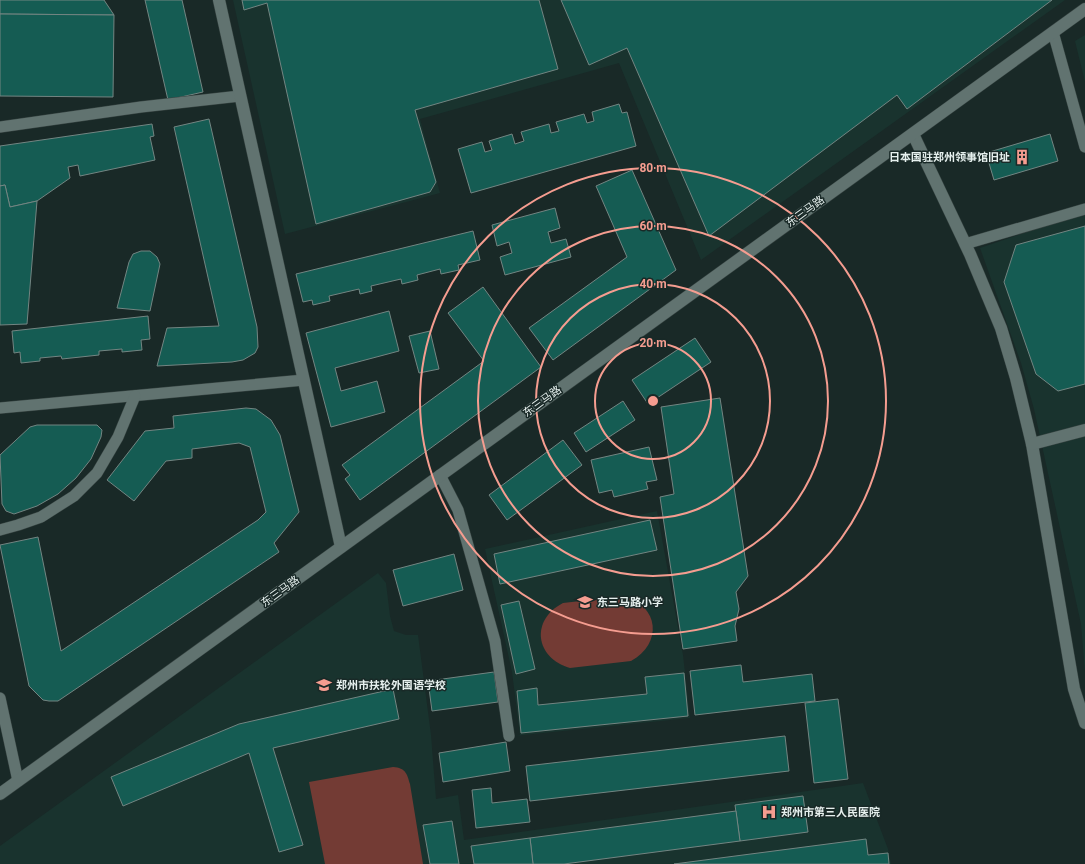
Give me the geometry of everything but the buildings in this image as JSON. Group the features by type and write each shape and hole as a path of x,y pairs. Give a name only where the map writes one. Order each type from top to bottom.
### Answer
{"street":[{"path":"219,0 341,547"},
{"name":"东三马路","path":"0,794 1085,9"},
{"path":"913,134 965,244 1001,328 1016,378 1032,444 1074,689 1085,723"},
{"path":"1032,444 1085,430"}],"lane":[{"path":"1053,32 1085,147"},
{"path":"0,127 141,107 240,96"},
{"path":"965,244 1085,209"},
{"path":"0,408 304,380"},
{"path":"0,530 41,517 74,496 97,473 115,443 135,396"},
{"path":"440,475 458,510 495,641 509,736"},
{"path":"0,698 18,781"}],"shaded area":[{"path":"233,0 1065,0 701,260 619,63 420,119 440,193 285,234"},
{"path":"1085,35 1085,82 1075,41"},
{"path":"1085,212 1085,672 1081,624 1034,409 1021,363 980,248"},
{"name":"东三马路小学","path":"657,511 683,655 690,718 514,736 520,735 512,672 485,549"},
{"name":"郑州市扶轮外国语学校","path":"378,573 386,583 390,616 394,631 406,635 418,635 431,735 436,799 458,795 464,840 863,783 888,849 891,864 0,864 0,846"},
{"path":"624,596 636,601 644,608 650,616 653,626 652,635 648,645 631,661 570,668 558,663 544,648 541,638 541,628 545,619 552,610 563,603"},
{"path":"393,767 403,770 407,774 409,780 423,864 325,864 309,782"}],"place":[{"name":"日本国驻郑州领事馆旧址","path":"1022,157"},
{"name":"东三马路小学","path":"585,602"},
{"name":"郑州市扶轮外国语学校","path":"324,685"},
{"name":"郑州市第三人民医院","path":"769,812"}]}
